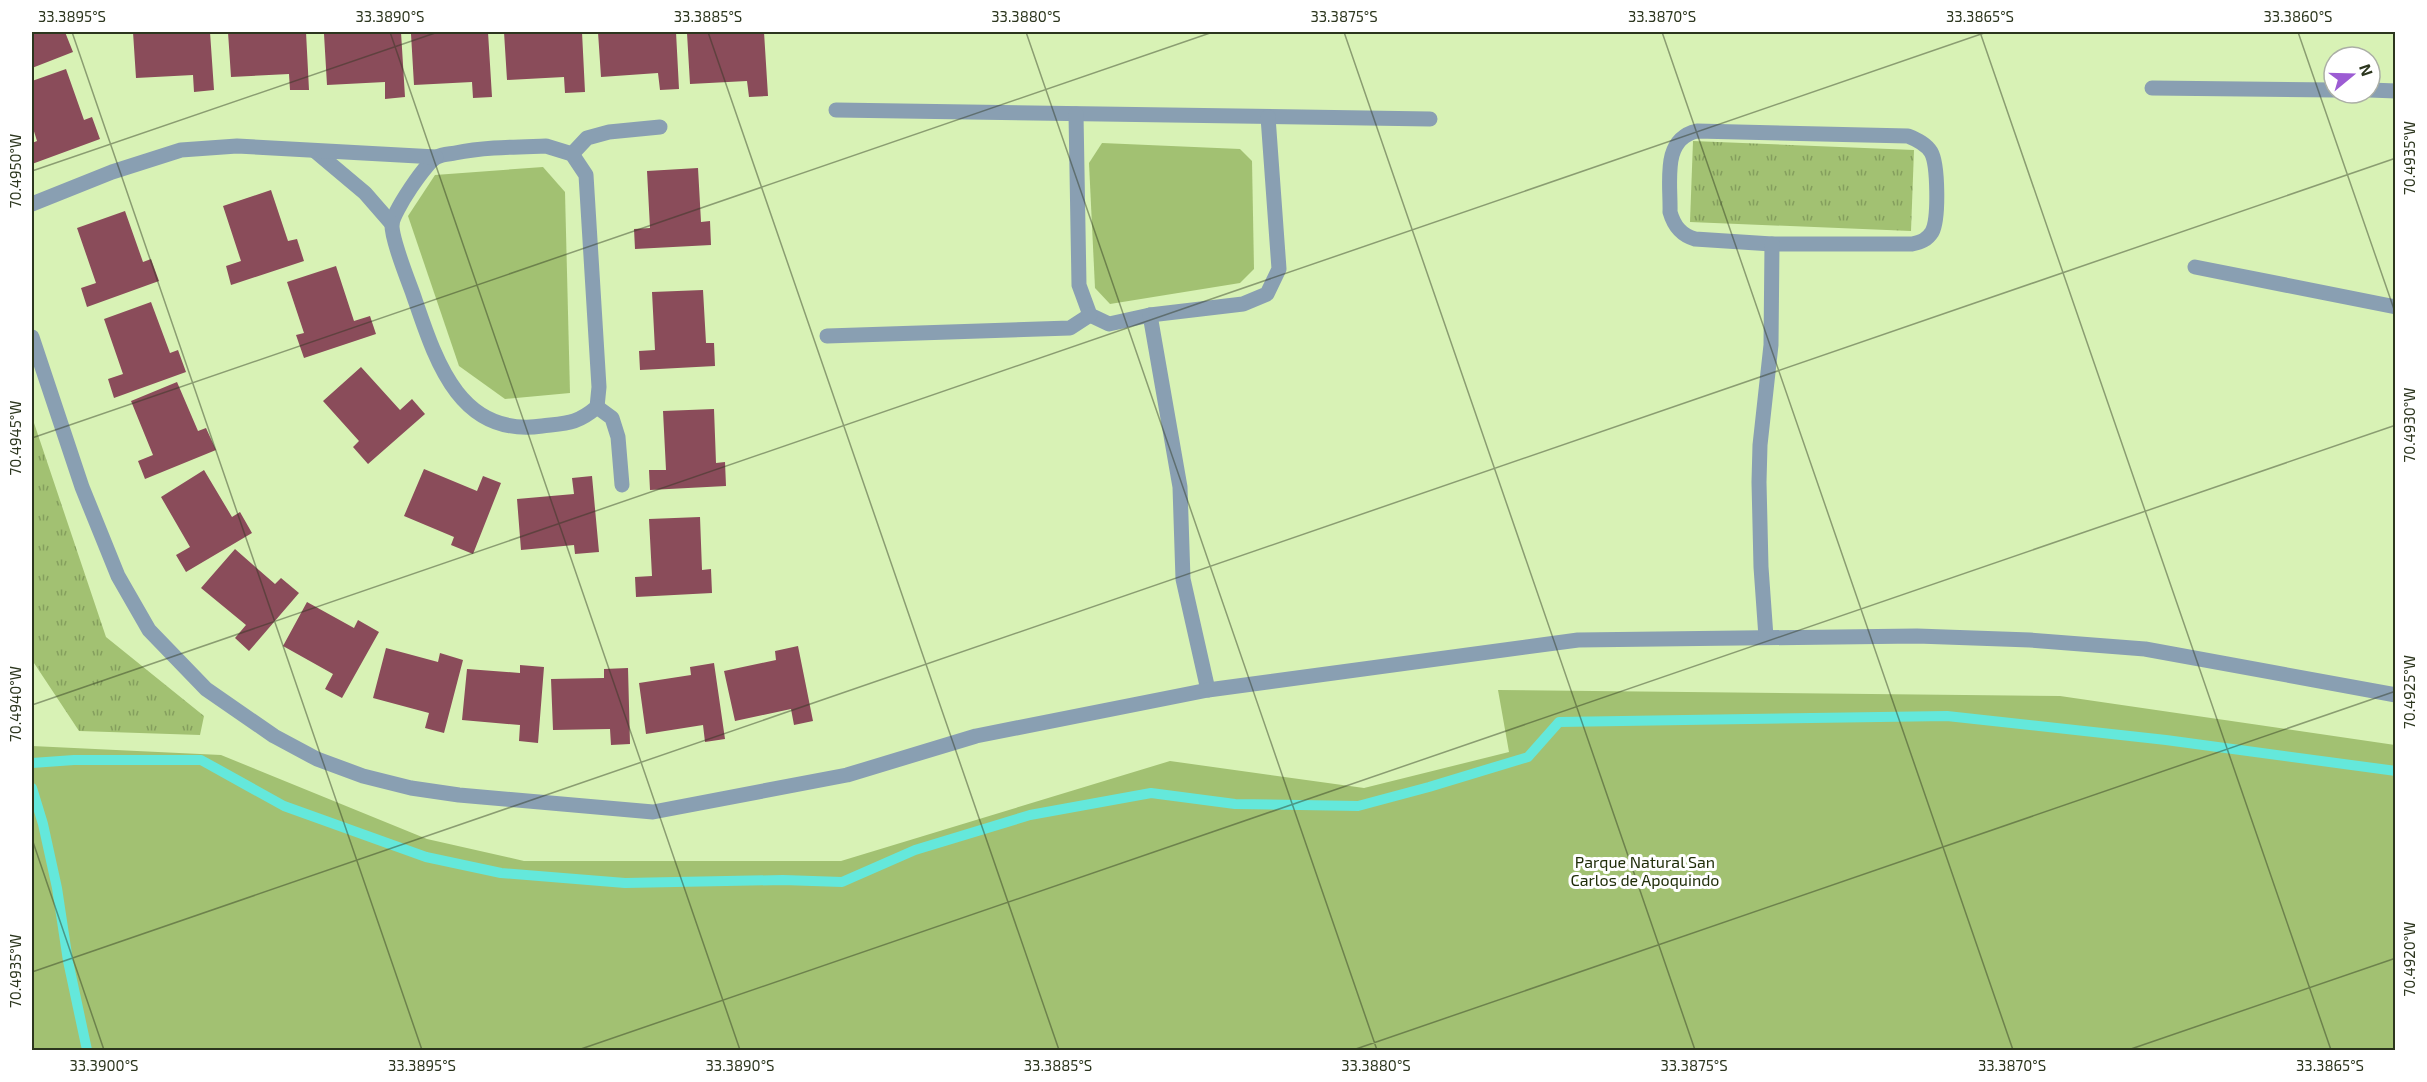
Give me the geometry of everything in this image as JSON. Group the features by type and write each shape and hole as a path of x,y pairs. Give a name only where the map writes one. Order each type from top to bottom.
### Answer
{"street":[{"path":"2152,88 2322,90"},
{"path":"836,110 1430,119"},
{"path":"1076,114 1079,285 1090,315 1109,324 1150,315 1244,304 1267,294 1279,269 1268,117"},
{"path":"572,154 587,138 609,132 660,127"},
{"path":"1697,131 1908,136 1926,146 1933,154 1936,166 1935,221 1933,230 1921,242 1772,244 1695,239 1686,236 1678,229 1670,212 1672,151 1682,137 1697,131"},
{"path":"32,204 112,172 181,150 237,146 436,157 482,148 546,146 572,154 586,174 599,387 597,407 581,420 529,428 505,425 486,419 470,406 453,390 432,352 400,257 392,224 365,193 315,151"},
{"path":"392,224 409,189 436,157"},
{"path":"1766,637 1761,567 1759,482 1760,445 1770,345 1772,244"},
{"path":"2195,267 2396,307"},
{"path":"827,336 1070,327 1090,315"},
{"path":"1150,315 1180,487 1183,579 1208,690"},
{"path":"32,337 91,510 118,576 149,630 176,661 206,689 239,714 274,736 317,759 363,776 411,788 459,795 653,812 847,775 976,736 1208,690 1578,640 1917,636 2030,639 2145,649 2396,695"},
{"path":"597,407 612,418 618,437 622,485"}],"green space":[{"path":"1693,141 1914,150 1911,231 1690,222"},
{"path":"1102,143 1240,149 1252,161 1254,269 1240,283 1110,304 1095,288 1089,163"},
{"path":"543,167 565,192 570,393 505,399 459,366 408,216 435,175"},
{"path":"32,417 106,637 204,716 200,735 79,731 32,660"},
{"name":"Parque Natural San Carlos de Apoquindo","path":"1498,690 2060,696 2395,745 2395,1050 32,1050 32,746 221,755 427,839 524,861 841,861 1170,761 1364,788 1509,752"}],"building":[{"path":"32,32 65,32 73,52 32,68"},
{"path":"133,32 210,32 214,90 194,92 193,75 136,78"},
{"path":"228,32 306,32 309,90 290,90 289,74 231,77"},
{"path":"401,32 405,97 385,99 385,82 327,85 324,34"},
{"path":"488,32 492,97 473,98 472,82 414,85 411,34"},
{"path":"504,32 582,32 585,92 565,93 564,77 507,80"},
{"path":"598,32 676,32 679,89 660,90 658,73 601,77"},
{"path":"764,32 768,96 749,97 747,81 690,84 687,33"},
{"path":"66,69 84,120 92,117 100,139 32,164 32,143 37,141 32,125 32,81"},
{"path":"698,168 701,222 710,221 711,245 635,249 634,229 650,228 647,171"},
{"path":"271,190 288,241 297,239 304,261 231,285 226,266 241,261 223,206"},
{"path":"125,211 143,262 151,259 159,281 87,307 81,288 96,283 77,228"},
{"path":"336,266 354,321 370,316 376,334 304,358 296,335 304,333 287,282"},
{"path":"703,290 706,343 714,343 715,366 640,370 639,351 655,350 652,292"},
{"path":"151,302 170,353 178,350 186,372 114,398 108,379 123,374 104,319"},
{"path":"361,367 400,410 412,399 425,414 368,464 353,447 359,441 323,401"},
{"path":"177,382 198,431 206,428 216,450 145,479 138,461 153,455 131,401"},
{"path":"714,409 716,463 725,462 726,486 650,490 649,470 666,470 663,411"},
{"path":"424,469 477,491 483,476 501,483 473,554 451,545 454,537 404,516"},
{"path":"204,470 232,517 240,512 252,533 186,572 176,555 190,547 161,497"},
{"path":"592,476 599,552 575,554 574,545 521,550 517,499 574,494 572,478"},
{"path":"700,517 702,570 711,569 712,593 636,597 635,577 652,576 649,519"},
{"path":"235,549 275,584 281,578 299,593 249,651 235,638 246,625 201,588"},
{"path":"307,602 354,628 358,620 379,632 342,698 325,689 333,674 283,646"},
{"path":"798,646 813,721 794,725 791,709 735,721 724,671 776,660 775,651"},
{"path":"386,648 438,662 440,653 463,660 444,733 425,728 429,713 373,698"},
{"path":"714,663 725,739 705,742 703,725 646,734 639,683 691,675 690,667"},
{"path":"520,665 544,667 538,743 519,741 520,725 462,720 467,669 520,673"},
{"path":"628,668 630,744 611,745 610,729 553,730 551,679 604,678 604,669"}],"waterway":[{"path":"32,763 74,760 201,760 284,806 426,857 501,873 625,883 783,880 842,882 915,850 1030,815 1151,793 1235,804 1358,806 1528,757 1559,722 1947,716 2166,740 2396,771"},
{"path":"32,788 43,824 57,888 68,961 87,1050"}]}
